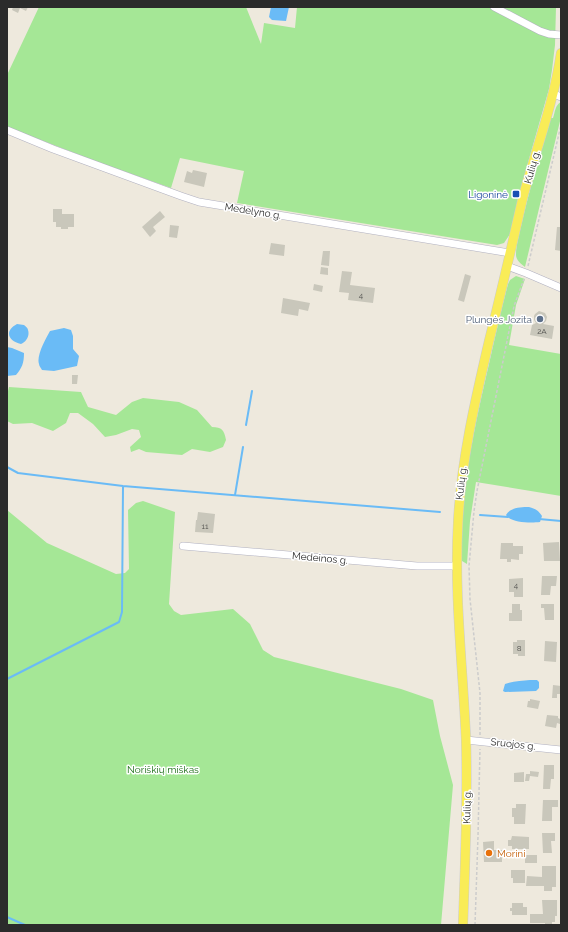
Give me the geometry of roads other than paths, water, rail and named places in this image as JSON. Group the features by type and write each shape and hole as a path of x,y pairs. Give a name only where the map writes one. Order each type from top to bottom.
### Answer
{"main road":[{"name":"Kulių g.","path":"463,925 467,797 466,740 456,566 460,492 468,436 510,252 530,171 557,96 561,53"}],"street":[{"path":"494,7 540,32 561,35"},
{"name":"Medelyno g.","path":"7,130 53,149 199,202 510,252"},
{"path":"507,266 561,288"},
{"name":"Medeinos g.","path":"183,546 417,566 456,566"},
{"name":"Sruojos g.","path":"466,740 561,750"}],"water":[{"path":"271,7 289,7 286,21 272,20 269,17"},
{"path":"17,324 24,325 28,329 27,338 21,344 13,341 9,336 10,330"},
{"path":"64,328 71,330 73,336 73,349 79,356 77,366 54,371 42,370 38,361 46,338 50,331"},
{"path":"7,347 24,353 24,360 16,375 7,376"},
{"path":"529,507 537,510 541,514 542,516 540,522 512,520 506,515 513,509"},
{"path":"537,680 539,682 539,688 536,691 503,691 505,684"}],"waterway":[{"path":"246,425 252,391"},
{"path":"235,495 243,447"},
{"path":"7,467 18,473 123,486 440,512"},
{"path":"7,679 119,622 122,612 123,487"},
{"path":"480,515 508,517"},
{"path":"539,519 561,521"},
{"path":"7,917 25,925"}],"place":[{"name":"Ligoninė","path":"516,194"},
{"name":"Plungės Jozita","path":"540,319"},
{"name":"Morini","path":"489,853"}],"park label":[{"name":"Noriškių miškas","path":"163,769"}]}
